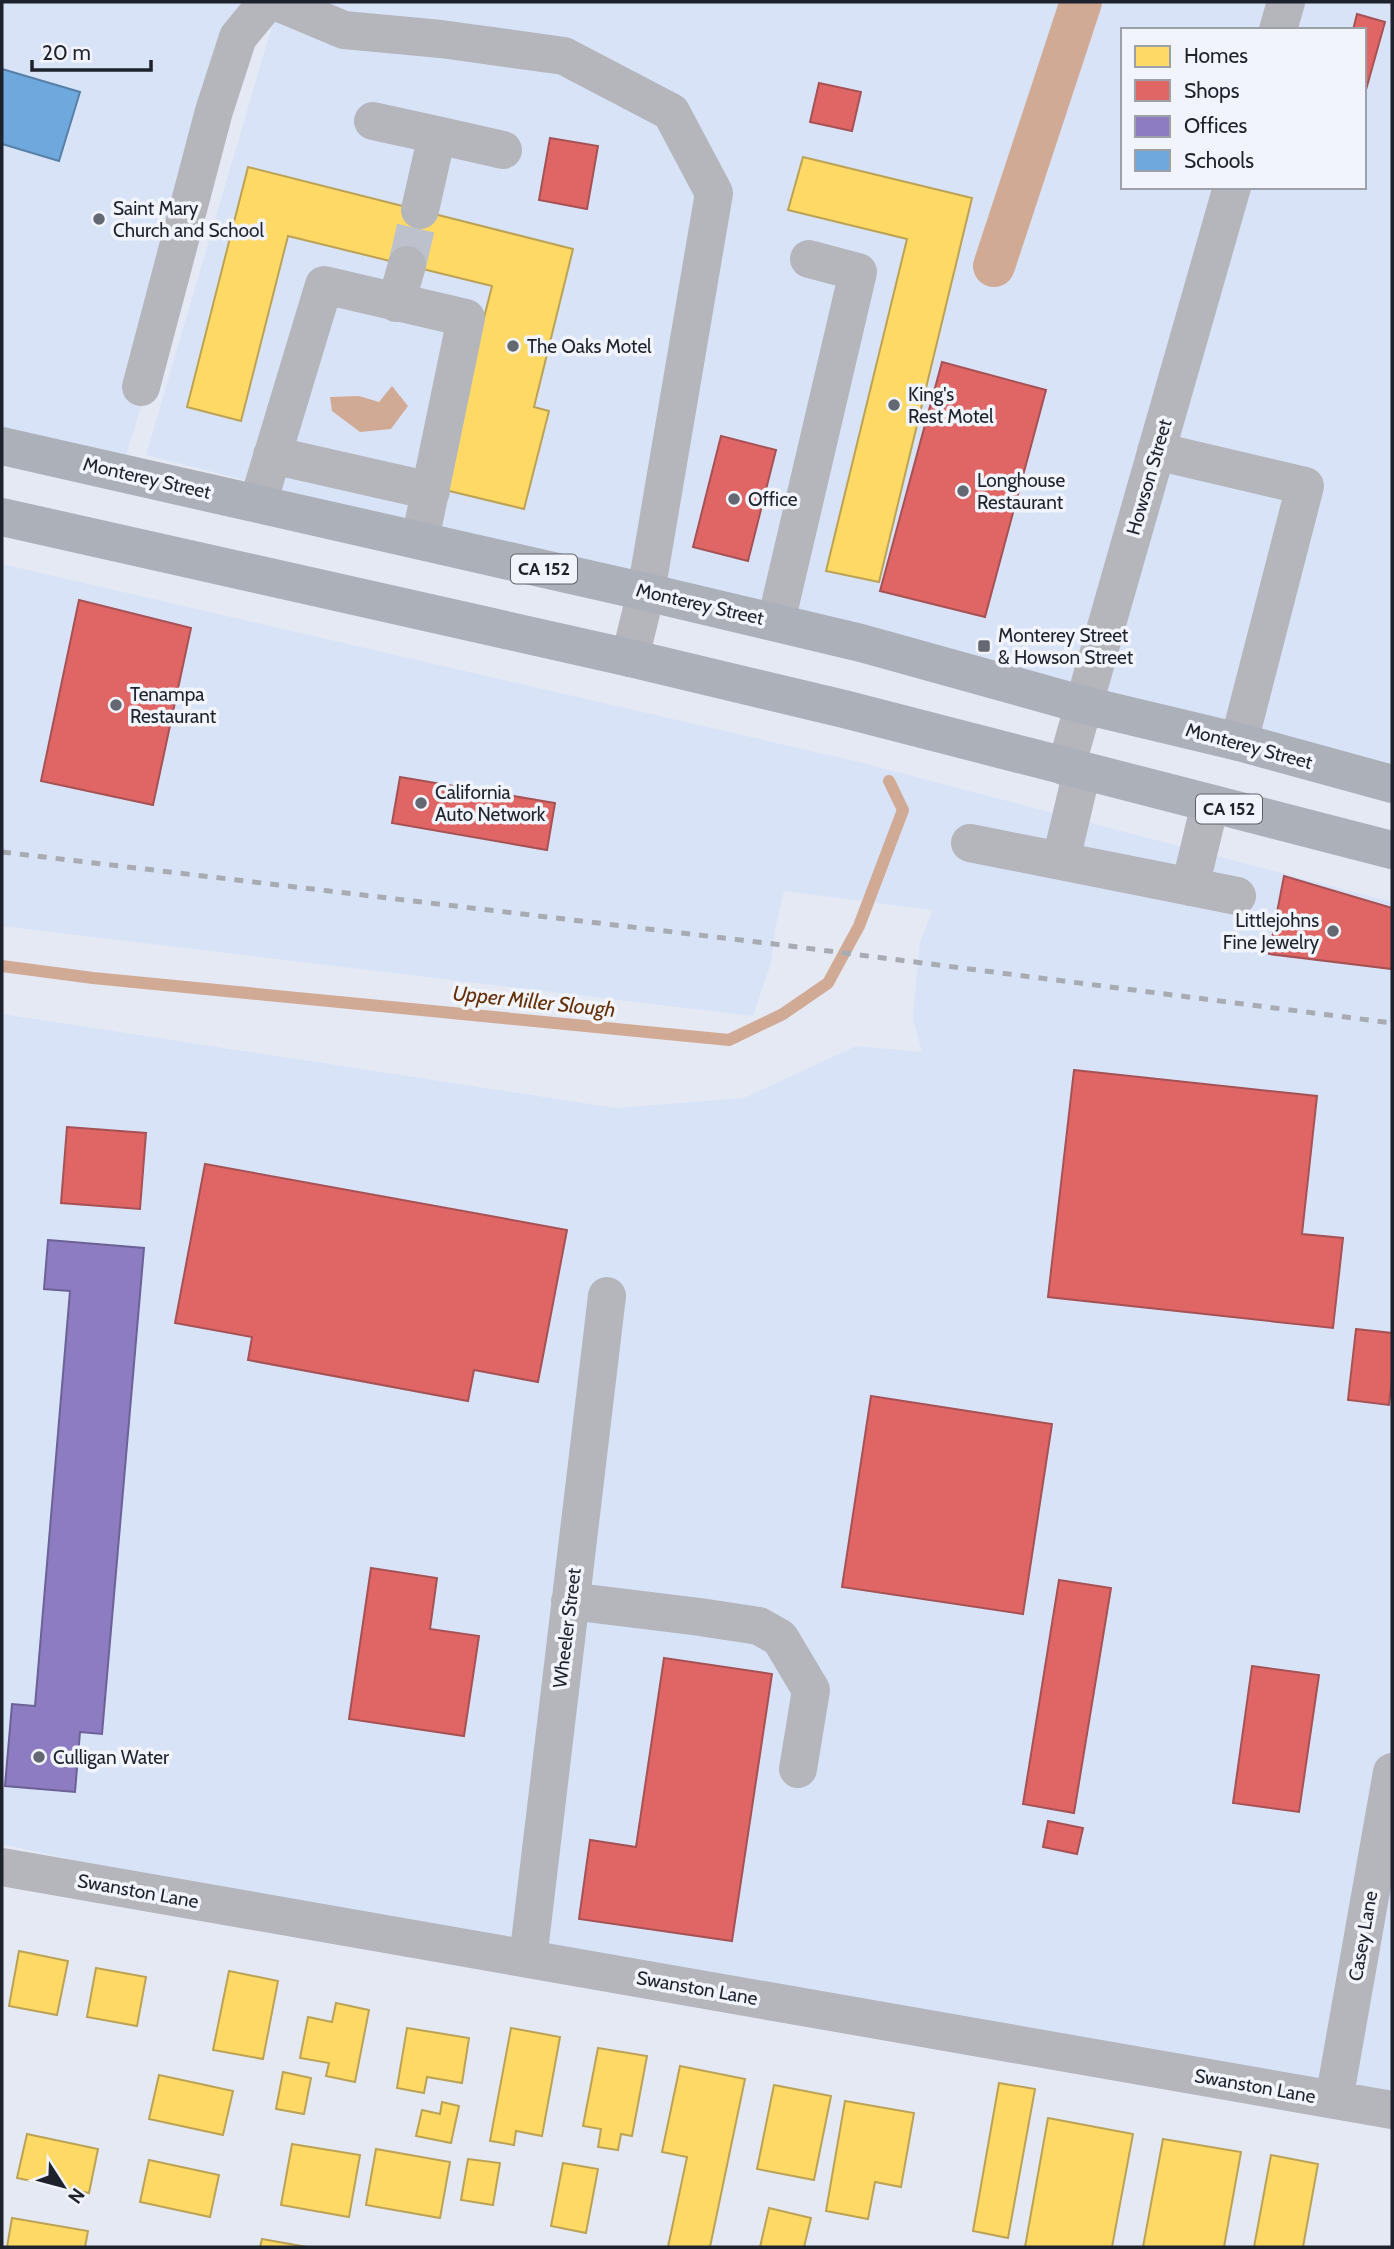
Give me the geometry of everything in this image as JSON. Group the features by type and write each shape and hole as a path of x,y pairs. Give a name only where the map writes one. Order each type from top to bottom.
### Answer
{"main road":[{"name":"Monterey Street","path":"2,446 776,622 1392,784"},
{"name":"CA 152","path":"2,517 844,709 1392,850"}],"street":[{"path":"141,387 218,99 238,37 267,2"},
{"path":"277,2 344,30 441,39 564,56 671,112 714,193 646,592 630,659"},
{"path":"1279,28 1286,2"},
{"path":"373,121 503,150"},
{"path":"420,210 437,135"},
{"name":"Howson Street","path":"1061,860 1084,705 1231,189"},
{"path":"776,622 858,272 809,258"},
{"path":"396,303 407,265"},
{"path":"258,503 324,285 467,318 420,541"},
{"path":"1156,451 1305,486 1239,743"},
{"path":"272,455 431,491"},
{"path":"1190,887 1210,804"},
{"path":"970,843 1237,896"},
{"name":"Wheeler Street","path":"528,1959 607,1296"},
{"path":"570,1601 700,1616 759,1626 780,1638 811,1690 798,1769"},
{"name":"Casey Lane","path":"1334,2100 1392,1772"},
{"name":"Swanston Lane","path":"2,1867 1392,2109"}],"shaded area":[{"name":"Saint Mary Church and School","path":"2,2 262,2 123,466 2,436"},
{"path":"279,2 1392,2 1392,772 146,455"},
{"path":"392,386 408,406 391,429 360,432 332,411 330,397 359,396 379,402"},
{"path":"2,564 863,763 1392,902 1392,2126 497,1954 2,1844 2,1014 616,1108 744,1098 856,1046 922,1052 913,1019 920,943 932,910 784,891 771,963 753,1016 2,926"}],"building: Homes":[{"name":"King's Rest Motel","path":"803,157 972,198 879,582 826,571 907,239 788,210"},
{"name":"The Oaks Motel","path":"248,167 573,249 534,407 549,411 524,509 441,489 492,286 288,236 241,421 187,407"},
{"path":"19,1951 68,1961 57,2015 9,2006"},
{"path":"96,1968 146,1977 137,2026 87,2017"},
{"path":"229,1971 278,1981 263,2059 213,2050"},
{"path":"336,2003 369,2010 355,2082 326,2076 329,2063 300,2058 308,2017 332,2022"},
{"path":"407,2028 469,2038 462,2083 427,2077 424,2093 397,2088"},
{"path":"511,2028 560,2037 542,2136 516,2131 514,2145 490,2141"},
{"path":"598,2048 647,2056 632,2136 621,2134 618,2150 598,2147 601,2129 583,2126"},
{"path":"680,2066 745,2079 710,2247 668,2247 687,2157 662,2152"},
{"path":"283,2072 311,2078 304,2114 276,2109"},
{"path":"159,2075 233,2091 223,2135 149,2119"},
{"path":"999,2083 1035,2089 1008,2238 973,2231"},
{"path":"774,2085 831,2096 814,2180 757,2169"},
{"path":"845,2101 914,2113 901,2187 875,2182 868,2219 826,2211"},
{"path":"442,2102 459,2106 451,2143 416,2136 422,2110 440,2114"},
{"path":"1048,2118 1133,2134 1112,2247 1025,2247"},
{"path":"27,2134 98,2149 89,2193 17,2178"},
{"path":"1163,2139 1241,2152 1224,2247 1143,2247"},
{"path":"292,2144 360,2155 349,2217 281,2205"},
{"path":"376,2149 450,2162 440,2218 366,2205"},
{"path":"1271,2155 1318,2164 1303,2247 1254,2247"},
{"path":"468,2159 500,2163 493,2205 461,2200"},
{"path":"149,2160 219,2175 210,2217 140,2202"},
{"path":"563,2163 598,2169 586,2233 551,2226"},
{"path":"769,2208 811,2218 804,2247 760,2247"},
{"path":"12,2218 88,2231 85,2247 7,2247"},
{"path":"262,2239 307,2247 260,2247"}],"building: Shops":[{"path":"1357,14 1385,22 1366,90 1366,28 1354,28"},
{"path":"819,83 861,92 852,131 810,122"},
{"path":"550,138 598,146 587,209 539,200"},
{"name":"Longhouse Restaurant","path":"942,362 1046,390 985,617 880,591"},
{"name":"Office","path":"721,436 776,450 748,561 693,547"},
{"name":"Tenampa Restaurant","path":"79,600 191,628 153,805 41,781"},
{"path":"400,777 555,803 547,850 392,823"},
{"name":"Littlejohns Fine Jewelry","path":"1284,876 1392,908 1392,969 1269,954"},
{"path":"1074,1070 1317,1096 1302,1234 1343,1238 1333,1328 1048,1297"},
{"path":"67,1127 146,1133 140,1209 61,1203"},
{"path":"205,1164 567,1230 538,1382 474,1370 468,1401 248,1360 252,1337 175,1323"},
{"path":"1356,1329 1392,1333 1389,1405 1348,1400"},
{"path":"871,1396 1052,1424 1023,1614 842,1587"},
{"path":"371,1568 437,1578 430,1629 479,1636 464,1736 349,1719"},
{"path":"1059,1580 1111,1588 1074,1813 1023,1804"},
{"path":"664,1658 772,1674 732,1941 579,1919 590,1840 636,1847"},
{"path":"1252,1666 1319,1675 1299,1812 1233,1803"},
{"path":"1048,1821 1083,1828 1077,1854 1043,1847"}],"building: Offices":[{"path":"48,1240 144,1248 102,1734 80,1732 75,1792 5,1786 12,1704 35,1706 70,1291 44,1289"}],"building: Schools":[{"path":"2,69 80,92 59,161 2,144"}],"waterway":[{"path":"994,266 1081,2"},
{"name":"Upper Miller Slough","path":"2,966 93,978 729,1040 783,1014 828,983 859,926 903,810 889,781"}],"tunnel":[{"path":"407,265 420,210"}],"railway":[{"path":"2,852 774,944 1392,1023"}],"place":[{"name":"Saint Mary Church and School","path":"99,219"},
{"name":"The Oaks Motel","path":"513,346"},
{"name":"King's Rest Motel","path":"894,405"},
{"name":"Longhouse Restaurant","path":"963,491"},
{"name":"Office","path":"734,499"},
{"name":"Monterey Street & Howson Street","path":"984,646"},
{"name":"Tenampa Restaurant","path":"116,705"},
{"name":"California Auto Network","path":"421,803"},
{"name":"Littlejohns Fine Jewelry","path":"1333,931"},
{"name":"Culligan Water","path":"39,1757"}]}
